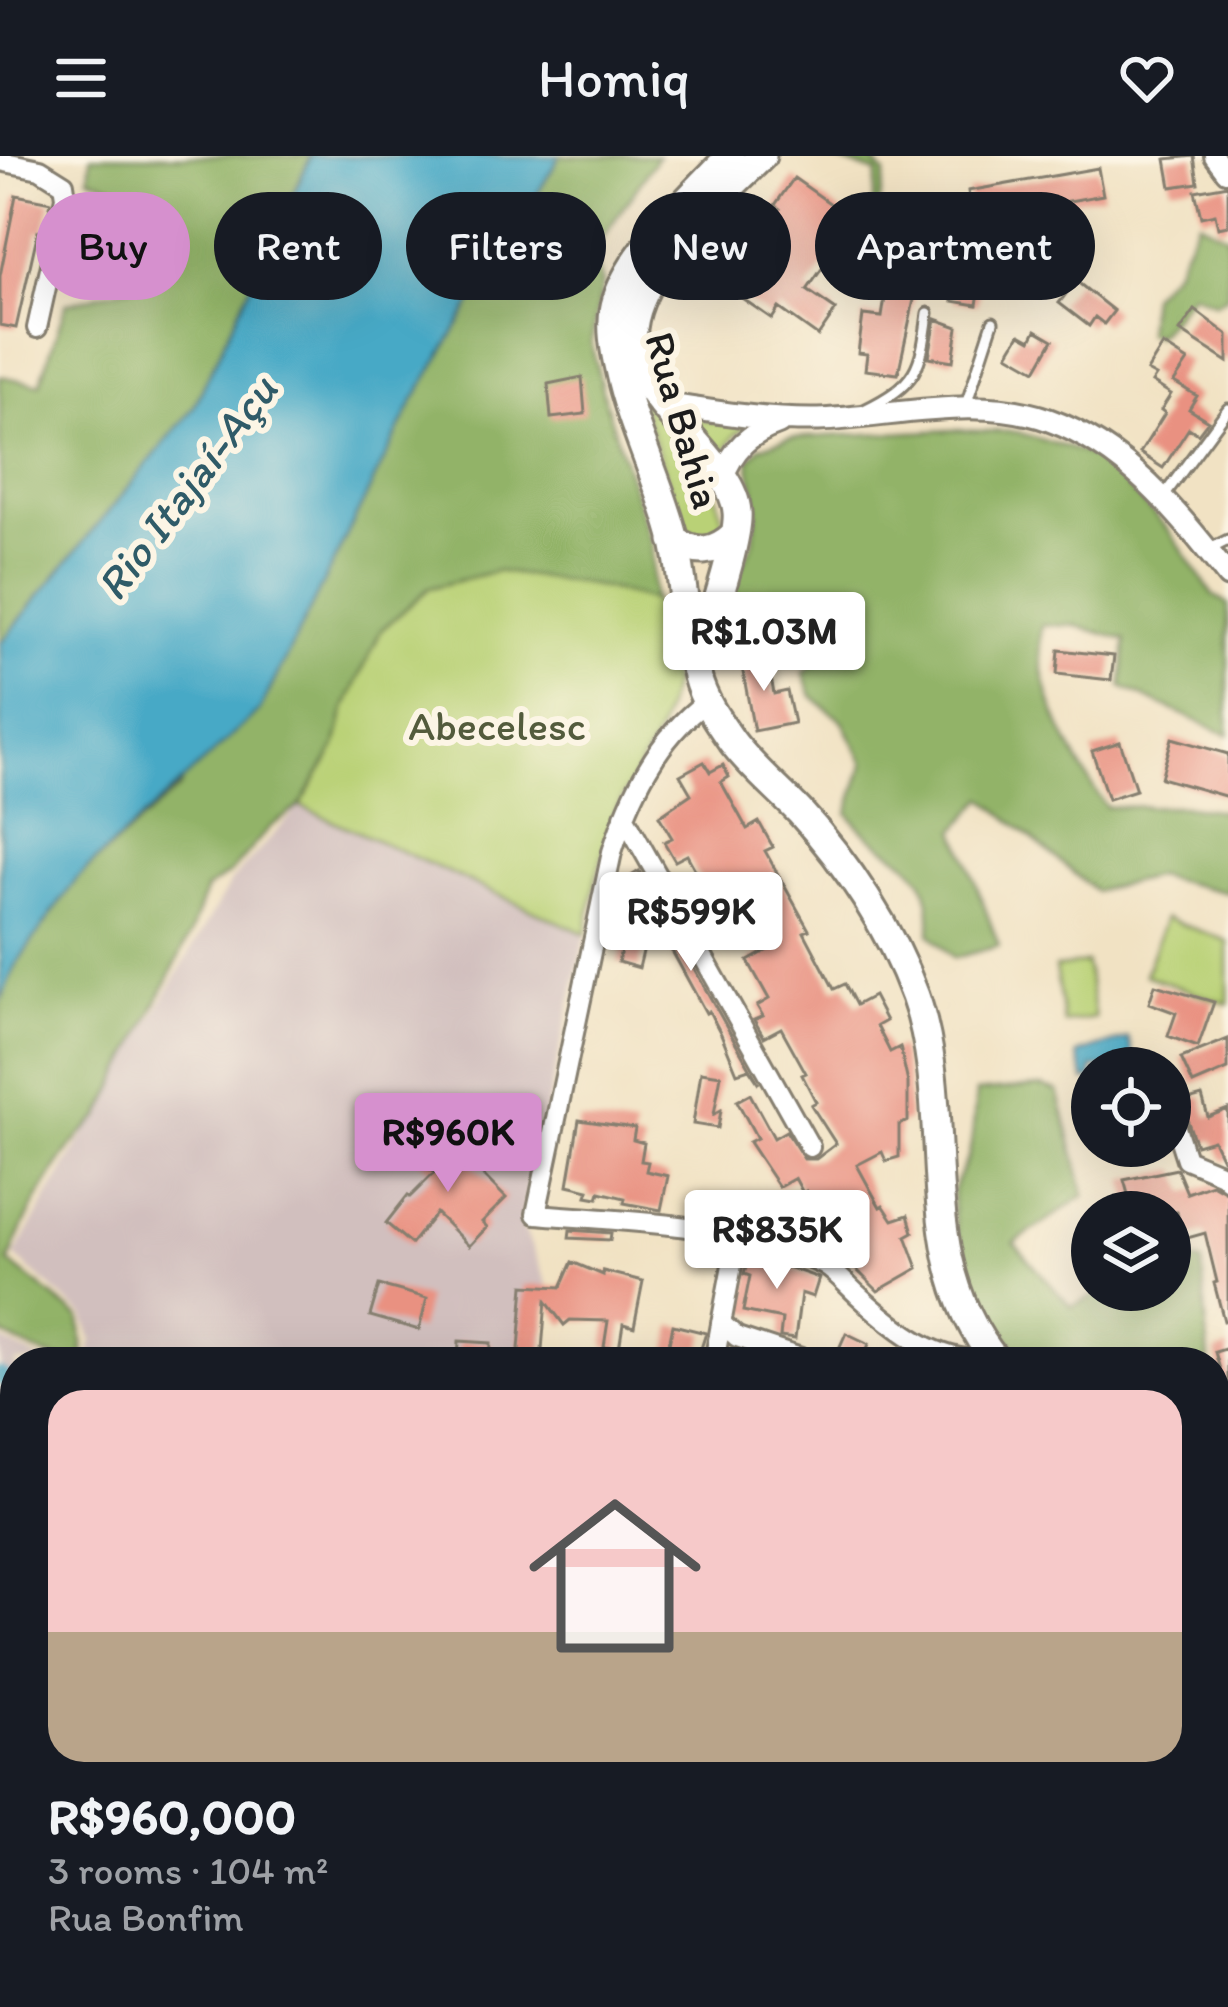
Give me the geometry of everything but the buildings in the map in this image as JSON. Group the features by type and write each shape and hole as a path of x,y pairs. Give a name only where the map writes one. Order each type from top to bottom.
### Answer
{"main road":[{"name":"Rua Bahia","path":"730,156 626,277 614,310 620,377 656,473 674,540 696,674 706,702 734,744 830,846 856,883 914,994 931,1068 938,1210 945,1250 964,1311 988,1347"},
{"name":"Rua Bahia","path":"696,674 737,508 722,478 643,376 634,353 633,326 645,290 663,260 762,156"},
{"path":"674,540 700,551 715,549 734,535"}],"street":[{"path":"0,161 40,170 64,184 66,197 38,328"},
{"path":"663,404 786,420 964,410 1027,414 1072,430 1111,452 1218,545 1228,576"},
{"path":"722,478 740,444 754,432 786,420"},
{"path":"706,702 672,730 623,816 536,1214 737,1238 827,1266 874,1310 929,1347"},
{"path":"623,816 810,1147"},
{"path":"1191,1162 1228,1180"},
{"path":"717,1347 737,1238"},
{"path":"721,1323 737,1337 767,1347"}],"lane":[{"path":"848,418 910,383 919,369 928,313"},
{"path":"964,410 993,322"},
{"path":"1163,497 1228,410"}],"shaded area":[{"path":"300,806 586,934 521,1222 548,1285 544,1347 90,1347 83,1315 14,1256 231,881"}],"green space":[{"path":"91,156 311,156 294,192 214,192 214,300 244,300 194,407 0,644 0,376 40,384 66,304 190,300 190,192 132,192 89,177"},
{"path":"560,156 658,156 606,233 606,192 538,192"},
{"path":"823,156 868,156 885,174 881,192 874,192 877,173"},
{"path":"1198,221 1228,236 1228,295 1216,303 1192,293 1157,335 1146,333 1150,295 1175,269"},
{"path":"473,300 600,300 591,342 604,398 652,545 653,600 588,584 496,571 429,588 381,630 345,708 336,746 300,806 270,827 230,873 206,889 190,935 100,1117 60,1163 24,1225 9,1262 80,1318 83,1347 28,1347 0,1333 0,1002 15,966 78,877 179,788"},
{"path":"634,383 714,488 724,522 710,535 695,535 684,527"},
{"path":"687,419 752,423 735,435 721,457"},
{"path":"952,430 1017,432 1098,457 1167,528 1213,595 1228,604 1228,735 1122,687 1126,640 1073,625 1042,625 1041,648 1058,720 1106,807 1188,806 1228,812 1228,893 1156,876 1095,891 984,798 956,830 999,946 954,958 930,934 930,907 917,873 848,813 864,763 843,722 812,696 804,673 821,658 818,615 801,596 774,608 733,613 736,575 753,543 757,509 749,460 760,447 789,438"},
{"name":"Abecelesc","path":"496,571 588,584 653,600 673,683 659,731 616,810 586,934 300,806 336,746 345,708 381,630 429,588"},
{"path":"1165,918 1228,941 1228,1004 1145,975"},
{"path":"1086,963 1095,1018 1064,1023 1055,968"},
{"path":"1041,1086 1058,1091 1071,1141 1071,1167 1078,1167 1084,1191 1071,1191 1071,1204 1014,1243 1071,1311 1191,1311 1191,1260 1202,1263 1208,1347 1016,1347 977,1288 953,1211 953,1192 973,1133 976,1092"}],"water":[{"name":"Rio Itajaí-Açu","path":"311,156 560,156 538,192 406,192 406,300 474,300 414,400 260,710 78,877 15,966 0,1002 0,644 194,407 244,300 382,300 382,192 294,192"},
{"path":"1128,1038 1131,1047 1099,1047"}]}
